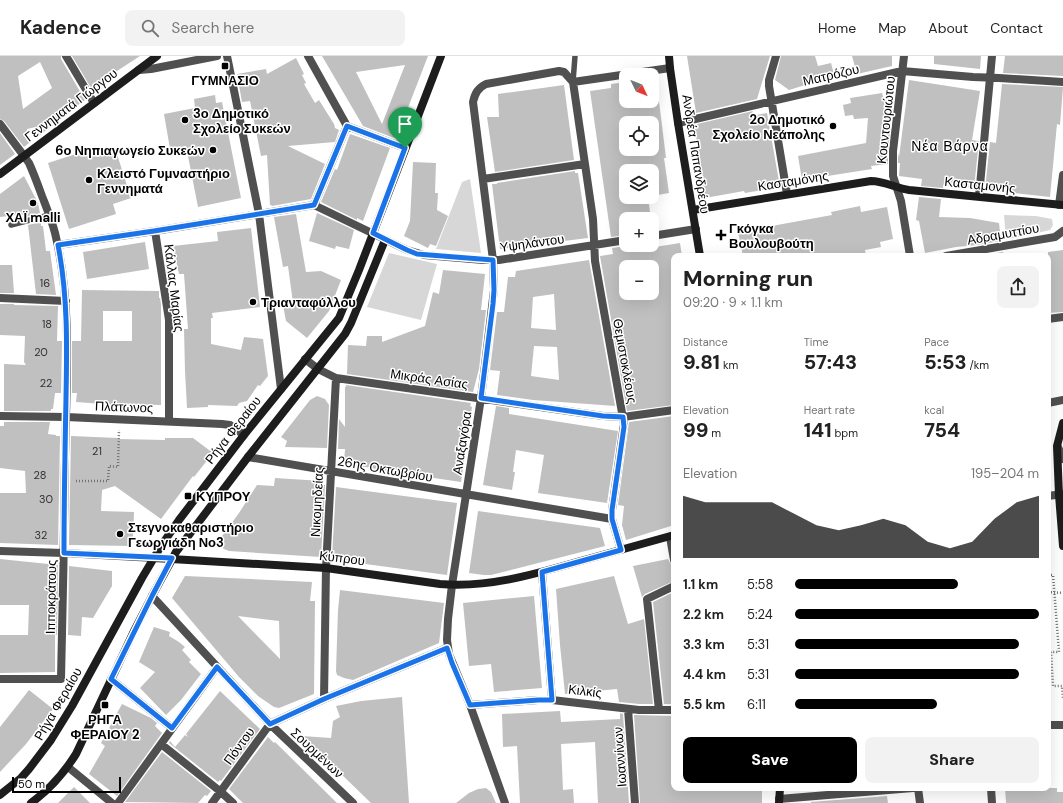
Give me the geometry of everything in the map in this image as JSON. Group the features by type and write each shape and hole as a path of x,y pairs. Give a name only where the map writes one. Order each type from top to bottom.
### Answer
{"street":[{"path":"66,56 94,103"},
{"name":"Γεννηματά Γιώργου","path":"0,174 157,56"},
{"path":"139,70 217,56"},
{"path":"227,56 259,214 281,389"},
{"path":"308,56 347,126 405,148"},
{"name":"Ρήγα Φεραίου","path":"0,795 21,778 51,740 72,706 154,558 191,504 244,435 339,318 359,270 441,56"},
{"name":"Ανδρέα Παπανδρέου","path":"669,56 678,123 700,253"},
{"path":"776,56 769,81 787,194"},
{"name":"Κουντουριώτου","path":"904,56 892,160 893,176 901,201 910,253"},
{"path":"979,196 992,56"},
{"path":"573,82 670,68"},
{"name":"Αναξαγόρα","path":"505,803 470,705 447,648 447,626 452,585 481,398 494,290 493,260 473,102 474,95 477,90 486,84 559,71 564,72 573,82"},
{"name":"Ματρόζου","path":"678,123 902,71 973,78 1063,82"},
{"name":"Θεμιστοκλέους","path":"573,82 593,219 595,261 623,417 624,427 612,510 612,519 621,550"},
{"name":"Ιπποκράτους","path":"0,124 30,166 49,215 58,245 63,271 67,334 61,679 0,679"},
{"path":"58,245 314,205 347,126"},
{"path":"483,179 585,164"},
{"path":"1061,205 1063,175"},
{"name":"Κασταμόνης","path":"693,210 871,181 896,187"},
{"name":"Κασταμονής","path":"896,187 909,190 1061,205"},
{"name":"Υψηλάντου","path":"314,205 417,254 493,260 619,241"},
{"path":"659,235 696,229"},
{"name":"Κάλλας Μαρίας","path":"154,231 169,320 169,421"},
{"name":"Αδραμυττίου","path":"963,253 1055,237 1063,231"},
{"path":"31,803 49,788 68,767 81,744 111,679 172,558 248,457 340,342 349,328 385,240"},
{"path":"0,298 66,301"},
{"path":"1051,319 1063,317"},
{"name":"Μικράς Ασίας","path":"305,359 318,369 336,378 603,416 623,417 671,410"},
{"name":"Νικομηδείας","path":"324,699 326,568 336,378"},
{"path":"1051,402 1063,400"},
{"name":"Πλάτωνος","path":"0,416 169,421 230,425 244,435"},
{"path":"1063,423 1057,446 1063,546"},
{"path":"1057,446 1063,459"},
{"name":"26ης Οκτωβρίου","path":"248,457 612,519"},
{"path":"1051,496 1061,495"},
{"name":"Κύπρου","path":"0,551 172,558 326,568 426,583 476,585 542,572 671,536"},
{"path":"542,572 552,700"},
{"path":"658,710 646,599 671,587"},
{"name":"Σουρμένων","path":"152,596 270,724 353,803"},
{"name":"Πόντου","path":"212,803 270,724 324,699 447,648"},
{"path":"118,803 217,667"},
{"path":"111,679 172,728"},
{"name":"Κιλκίς","path":"470,705 552,700 628,709 671,710"},
{"name":"Ιωαννίνων","path":"628,709 635,803"},
{"path":"1051,725 1063,725"},
{"path":"161,744 233,803"},
{"path":"68,767 112,803"},
{"path":"780,791 779,801 881,791"},
{"path":"918,791 920,803"},
{"path":"991,791 992,803"}],"lane":[{"path":"573,82 575,56"},
{"path":"11,225 49,215"}],"path":[{"path":"65,480 108,481 109,466 118,467 120,420"},
{"path":"1051,575 1053,575 1059,652 1051,652 1053,686 1062,686 1063,698"},
{"path":"1054,592 1063,592"}],"shaded area":[{"path":"470,179 481,253 436,249 462,182"},
{"path":"1004,215 1036,216 1052,219 1053,225 1050,230 1006,239"},
{"path":"389,253 437,264 421,320 367,307"}],"building":[{"path":"0,56 61,56 61,59 85,100 49,126 50,127 39,136 36,127 27,129 29,143 24,147 4,121 0,119","holes":["40,62 52,88 23,109 18,76"]},
{"path":"72,56 140,56 91,88"},
{"path":"322,56 428,56 397,136 394,138 363,126","holes":["405,65 382,124 356,72"]},
{"path":"687,56 770,56 757,99 696,113"},
{"path":"781,56 815,56 818,66 831,63 835,78 833,78 833,80 815,84 815,82 789,90 775,80"},
{"path":"852,56 892,56 892,66 857,74"},
{"path":"934,56 981,56 980,69 934,64"},
{"path":"1005,56 1063,56 1063,76 1003,73"},
{"path":"296,58 304,74 302,75 306,83 304,84 315,103 319,100 335,128 339,130 335,142 288,146 325,164 311,199 272,206 270,205 267,155 261,156 250,101 242,102 237,74 266,69 267,74"},
{"path":"909,80 980,91 972,140 979,141 974,188 943,185 943,188 921,186 922,179 899,176 900,163 898,163 898,153 899,157"},
{"path":"619,83 619,108 659,108 659,101 669,193 659,195 659,164 619,164 619,204 649,204 650,212 619,212 619,236 611,237 590,91 611,88 611,84"},
{"path":"1002,84 1063,87 1060,125 1057,124 1050,197 985,190 990,142 996,143"},
{"path":"564,85 574,160 495,172 487,117 499,117 498,94"},
{"path":"882,93 891,124 888,164 871,166 872,169 802,180 798,156 866,143 868,118 854,119 853,115 845,116 843,105 851,103 850,98"},
{"path":"215,95 216,103 222,102 241,198 198,207 186,146 170,149 164,114 195,108 194,99"},
{"path":"753,111 751,116 767,113 780,187 745,193 744,191 705,198 695,129 698,128 697,124"},
{"path":"0,133 15,154 0,165"},
{"path":"350,134 390,148 363,221 357,218 357,220 321,202 335,169 337,170"},
{"name":"Κλειστό Γυμναστήριο Γεννηματά","path":"94,148 97,157 116,151 131,198 113,204 116,214 69,229 48,163"},
{"path":"413,162 436,163 435,193 438,193 437,210 448,216 436,246 430,244 428,248 404,236 410,221"},
{"path":"575,171 575,173 578,173 588,238 500,249 492,184"},
{"path":"24,176 38,203 40,213 26,217 26,214 0,217 0,194"},
{"path":"919,197 941,199 939,217 970,218 999,223 1001,241 925,253 919,221 916,220"},
{"path":"860,206 861,212 887,207 893,239 880,242 881,247 865,250 866,253 742,253 738,232 832,215 831,212"},
{"path":"317,213 354,230 349,249 336,246 335,249 309,241"},
{"path":"296,214 306,272 321,271 341,280 329,311 307,338 286,321 283,305 293,303 288,266 283,267 274,217"},
{"path":"41,222 41,226 43,226 46,251 50,251 56,295 36,294 28,225"},
{"path":"251,228 260,307 212,313 211,344 241,350 244,337 263,339 268,376 260,386 258,385 247,401 239,403 237,406 208,405 208,407 187,408 184,329 188,329 184,274 179,274 173,246 218,241 217,232"},
{"path":"145,242 149,269 87,279 83,252"},
{"path":"680,243 682,253 671,253 671,405 627,411 600,256 613,254 612,248 619,247 619,252 659,252 659,246"},
{"path":"1063,250 1063,312 1051,313 1051,253 1048,252"},
{"path":"589,260 615,406 533,400 497,395 500,371 490,370 497,312 504,312 508,277 515,277 516,271","holes":["554,294 556,330 531,328 533,297","534,346 557,347 559,380 531,376"]},
{"path":"0,265 12,265 14,293 0,293"},
{"path":"443,270 485,274 481,310 486,310 479,369 473,392 347,374 348,345 366,346 367,336 382,336 382,342 425,326 433,292 439,294"},
{"path":"82,290 159,291 161,304 161,405 115,405 76,402 77,393 72,393 72,341 81,341","holes":["103,311 132,311 132,341 103,341"]},
{"path":"0,304 58,306 57,341 62,341 61,393 55,393 53,409 51,409 51,411 4,411 4,364 26,365 24,362 25,336 0,335"},
{"path":"346,385 471,403 470,406 472,407 461,482 344,463 345,449 338,449 339,419 345,427"},
{"path":"317,396 325,399 329,405 327,448 285,447 287,441 281,437 310,400"},
{"path":"496,406 509,408 509,414 618,431 607,503 538,493 544,455 516,450 512,490 483,485"},
{"path":"671,416 671,526 626,540 622,525 624,506 618,505 629,422"},
{"path":"4,422 50,422 48,434 60,436 58,545 0,543 0,493 26,493 25,471 0,468 0,426 4,426"},
{"path":"71,436 165,440 165,438 193,438 213,453 194,477 193,476 161,519 115,486 102,490 101,511 134,512 133,538 131,538 131,546 69,545"},
{"path":"275,478 322,481 322,485 325,485 321,557 229,551 217,543 257,485 274,486"},
{"path":"336,487 457,503 447,575 336,560 336,558 332,557"},
{"path":"478,511 600,528 605,546 491,575 469,573"},
{"path":"0,559 58,565 55,672 0,673 0,635 28,635 29,605 0,605"},
{"path":"668,559 671,564 671,582 645,594 642,597 633,566"},
{"path":"69,566 112,571 112,586 93,618 82,617 81,636 68,635"},
{"path":"185,576 312,582 310,601 315,601 314,694 279,708 274,707 258,696 239,677 172,598","holes":["238,616 279,621 280,659"]},
{"path":"614,576 628,624 644,619 653,704 619,702 617,689 565,694 556,589"},
{"path":"340,590 444,603 439,643 353,680 337,675 338,610"},
{"path":"671,593 671,704 664,704 653,602"},
{"path":"534,596 542,688 494,692 491,664 469,666 463,603"},
{"path":"154,627 170,632 169,636 185,647 182,650 191,660 189,662 201,674 181,700 166,715 140,688 155,672 139,662"},
{"path":"29,690 53,709 26,744 0,772 0,727"},
{"path":"220,691 260,729 221,781 220,780 218,782 169,743 170,741 175,747 185,735 188,737 186,734"},
{"path":"402,697 409,803 371,803 302,736 331,738 333,721 340,717 336,706 361,701"},
{"path":"122,704 151,718 157,723 155,726 162,733 117,796 89,774 105,746 101,743"},
{"path":"560,711 561,722 620,719 620,713 623,714 629,803 598,803 595,742 561,744 563,790 573,789 574,803 520,803 517,746 503,747 502,714"},
{"path":"634,715 671,716 671,791 762,791 762,803 640,803"},
{"path":"268,737 274,743 275,742 337,803 243,803 229,789"},
{"path":"162,752 211,791 207,796 205,795 198,803 125,802"},
{"path":"74,787 90,803 58,803"},
{"path":"486,788 491,792 496,803 456,803 469,793 478,789"},
{"path":"1051,788 1057,788 1057,792 1063,792 1063,803 1006,803 1005,791 1051,791"},
{"path":"887,796 888,803 811,803 811,802"}],"place":[{"name":"ΓΥΜΝΑΣΙΟ","path":"225,66"},
{"name":"3ο Δημοτικό Σχολείο Συκεών","path":"185,120"},
{"name":"2ο Δημοτικό Σχολείο Νεάπολης","path":"833,126"},
{"name":"6ο Νηπιαγωγείο Συκεών","path":"213,150"},
{"name":"Κλειστό Γυμναστήριο Γεννηματά","path":"89,180"},
{"name":"ΧΑΪ malli","path":"33,203"},
{"name":"Γκόγκα Βουλουβούτη","path":"721,235"},
{"name":"Τριανταφύλλου","path":"253,302"},
{"name":"ΚΥΠΡΟΥ","path":"188,496"},
{"name":"Στεγνοκαθαριστήριο Γεωργιάδη Νο3","path":"120,534"},
{"name":"ΡΗΓΑ ΦΕΡΑΙΟΥ 2","path":"105,705"}],"district":[{"name":"Νέα Βάρνα","path":"950,146"}],"route":[{"path":"347,126 405,148 373,233 417,254 493,260 493,304 481,398 603,416 623,417 624,427 612,510 612,519 621,550 542,572 552,700 470,705 447,648 324,699 270,724 217,667 172,728 111,679 172,558 64,553 67,334 63,271 58,245 314,205 347,126"}]}
